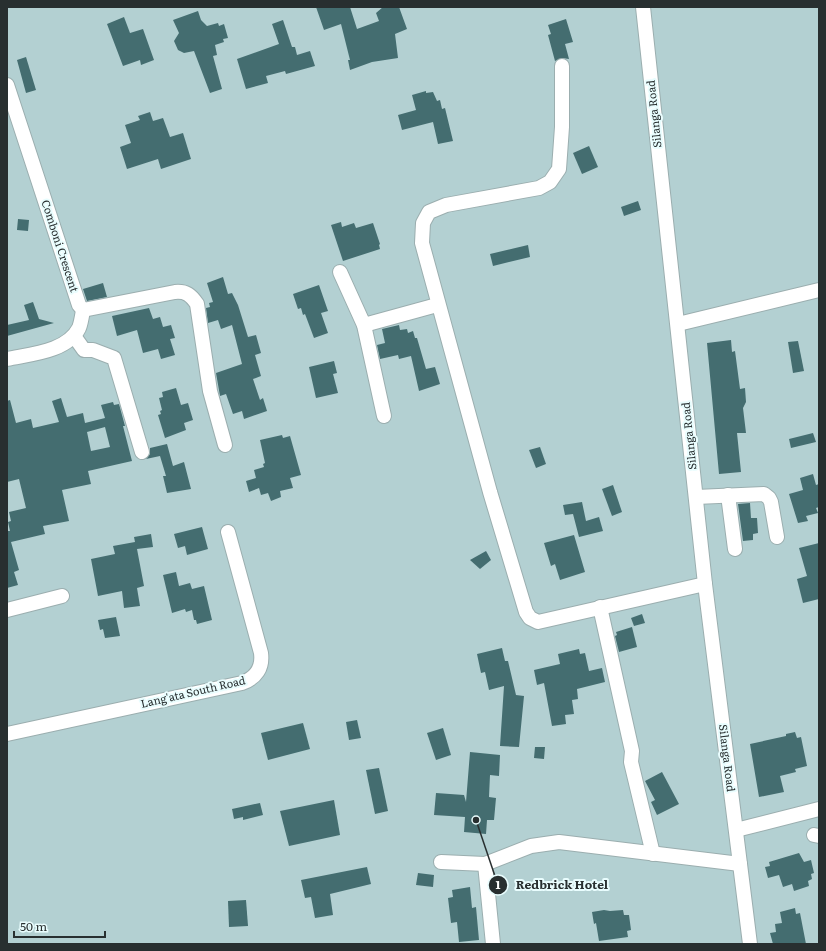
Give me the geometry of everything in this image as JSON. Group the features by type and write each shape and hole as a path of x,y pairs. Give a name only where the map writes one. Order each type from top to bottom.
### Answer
{"street":[{"name":"Silanga Road","path":"642,7 678,324 705,584 750,944"},
{"path":"562,66 562,127 559,169 550,182 539,188 446,205 429,212 423,223 422,243 437,305 526,612 530,618 538,622 705,584"},
{"name":"Comboni Crescent","path":"7,85 79,305 83,310"},
{"path":"340,272 364,325 384,416"},
{"path":"678,324 819,290"},
{"path":"7,359 56,348 65,344 74,336 80,327 83,310 175,292 183,292 193,297 197,304 210,391 225,445"},
{"path":"364,325 437,305"},
{"path":"74,336 84,350 93,350 114,358 142,452"},
{"path":"696,497 764,494 771,502 777,537"},
{"path":"728,495 734,549"},
{"name":"Lang'ata South Road","path":"7,734 242,683 253,677 261,667 261,653 228,532"},
{"path":"7,610 62,596"},
{"path":"600,608 632,751 631,762 653,854"},
{"path":"736,830 819,809"},
{"path":"441,862 485,864 531,846 559,842 740,864"},
{"path":"485,864 493,944"}],"shaded area":[{"path":"7,7 819,7 819,944 7,944"}],"building":[{"path":"316,7 350,7 357,29 379,21 376,13 383,7 399,7 407,29 395,34 398,58 372,62 350,70 348,60 350,60 341,24 324,30"},
{"path":"198,11 201,20 207,26 218,23 219,26 224,24 228,38 223,39 224,42 215,45 217,55 213,56 222,89 210,93 194,51 184,53 178,50 174,41 179,33 173,20"},
{"path":"124,17 130,33 143,29 154,60 141,65 140,60 123,66 107,24"},
{"path":"566,19 573,42 565,44 569,59 562,58 555,61 548,35 551,34 548,25"},
{"path":"283,20 292,47 295,47 297,55 310,51 315,66 286,74 285,71 266,76 268,83 246,89 237,59 279,44 272,24"},
{"path":"26,57 36,90 26,93 17,60"},
{"path":"426,91 426,93 433,92 437,101 440,100 442,109 445,108 453,141 438,144 433,122 402,130 398,115 416,110 412,95"},
{"path":"150,112 153,121 163,118 170,137 183,133 191,159 161,169 158,159 127,169 120,147 131,143 125,125 140,120 138,116"},
{"path":"589,146 598,167 582,174 573,153"},
{"path":"638,201 641,210 624,216 621,207"},
{"path":"18,219 29,220 28,231 17,230"},
{"path":"341,222 342,227 354,223 356,228 373,223 380,244 380,249 343,261 331,225"},
{"path":"528,245 530,257 493,266 490,254"},
{"path":"223,277 228,294 232,293 238,305 248,337 256,335 261,353 255,355 261,376 253,379 260,400 263,398 267,411 244,419 242,411 233,414 226,394 220,396 216,373 242,364 232,325 221,329 218,320 208,323 206,308 210,307 209,303 213,302 207,283"},
{"path":"103,283 107,297 87,301 83,289"},
{"path":"319,285 328,311 321,313 328,333 314,338 305,314 303,315 301,308 298,309 293,294"},
{"path":"33,302 39,319 54,323 7,336 7,325 29,320 24,305"},
{"path":"149,308 153,319 160,317 163,327 171,325 175,338 170,339 175,355 161,359 158,349 143,353 137,330 117,336 112,316"},
{"path":"399,325 400,330 407,329 408,333 413,331 415,338 417,338 426,369 435,367 440,384 419,391 411,356 399,359 398,355 380,359 377,345 385,343 382,329"},
{"path":"731,340 732,352 735,351 740,389 745,388 746,402 743,408 746,433 737,433 741,472 719,474 707,343"},
{"path":"798,341 804,371 793,373 788,342"},
{"path":"334,361 337,373 333,374 338,393 316,398 309,367"},
{"path":"176,388 181,405 188,403 193,420 184,423 186,430 165,438 158,415 161,414 160,411 162,410 159,398 163,397 162,392"},
{"path":"61,398 67,417 83,413 85,423 105,418 101,405 113,402 114,405 119,404 132,461 88,471 91,484 62,490 69,521 43,526 45,534 11,542 19,570 14,572 18,585 7,588 7,531 10,531 8,522 11,521 9,512 26,508 19,479 7,482 7,401 10,400 16,423 31,419 33,428 59,422 52,401","holes":["105,427 110,447 91,451 87,432"]},
{"path":"813,433 816,442 791,448 789,439"},
{"path":"282,435 283,438 290,436 301,475 290,478 293,488 280,491 281,497 271,501 268,493 261,495 259,488 249,492 246,481 256,478 254,470 264,467 263,464 265,463 260,440"},
{"path":"167,444 173,466 184,462 191,489 167,493 163,476 166,476 160,456 146,459 150,454 150,448"},
{"path":"540,447 546,464 536,468 529,450"},
{"path":"813,474 816,485 819,484 819,507 816,508 818,513 806,516 808,521 798,523 789,494 803,490 800,478"},
{"path":"613,485 622,512 612,516 602,489"},
{"path":"582,502 586,521 599,517 603,531 579,537 573,514 565,515 563,505"},
{"path":"750,503 751,518 757,518 758,533 753,534 753,540 743,541 738,504"},
{"path":"202,527 208,549 187,555 185,546 178,548 174,534"},
{"path":"151,534 153,547 137,549 144,586 137,588 140,606 124,608 122,591 98,596 91,559 115,554 113,546 135,542 134,537"},
{"path":"574,535 585,572 560,580 555,564 551,566 544,543"},
{"path":"819,543 819,599 803,603 797,579 807,576 799,548"},
{"path":"486,551 491,560 480,569 470,560"},
{"path":"176,572 179,586 190,583 192,589 204,586 212,620 197,624 196,620 194,620 192,610 186,612 185,609 172,613 163,575"},
{"path":"642,614 645,623 634,626 631,618"},
{"path":"116,617 120,636 105,638 103,629 100,630 98,620"},
{"path":"632,627 637,647 619,652 615,636 617,635 616,632"},
{"path":"502,648 505,661 508,661 516,695 524,696 519,747 500,746 504,686 489,690 485,672 481,673 477,654"},
{"path":"579,649 580,654 585,653 589,671 602,668 605,682 577,689 578,699 572,700 574,714 565,715 566,724 552,726 544,683 537,685 534,670 560,664 558,654"},
{"path":"357,720 361,738 349,740 346,722"},
{"path":"303,723 310,749 268,760 261,733"},
{"path":"443,728 451,755 436,760 427,733"},
{"path":"795,732 797,738 801,737 807,766 795,769 796,772 780,776 784,792 759,797 750,744 786,736 786,734"},
{"path":"535,747 545,747 544,759 534,758"},
{"path":"470,752 500,755 499,776 490,775 489,797 496,798 494,820 487,820 486,834 464,832 465,817 434,815 436,793 464,795 466,802"},
{"path":"379,768 388,811 375,814 366,770"},
{"path":"662,772 679,804 657,815 651,802 655,800 645,781"},
{"path":"334,800 340,835 289,846 280,811"},
{"path":"260,803 263,815 243,820 243,817 234,819 232,809"},
{"path":"799,853 804,862 811,860 814,873 811,874 812,879 808,881 809,886 794,891 792,884 783,887 779,875 768,878 765,867 770,866 769,862"},
{"path":"367,867 371,884 330,894 333,915 315,918 311,897 305,898 301,880"},
{"path":"418,873 434,875 433,887 416,885"},
{"path":"470,887 472,908 476,907 479,940 459,942 457,922 451,923 448,898 453,897 452,890"},
{"path":"246,900 248,926 229,927 228,901"},
{"path":"795,908 796,914 800,913 806,944 773,944 770,933 776,932 775,924 782,923 780,912"},
{"path":"604,910 623,910 624,915 629,915 631,930 627,931 628,937 599,941 596,923 594,924 592,912"}],"place":[{"name":"Redbrick Hotel","path":"476,820"}]}
